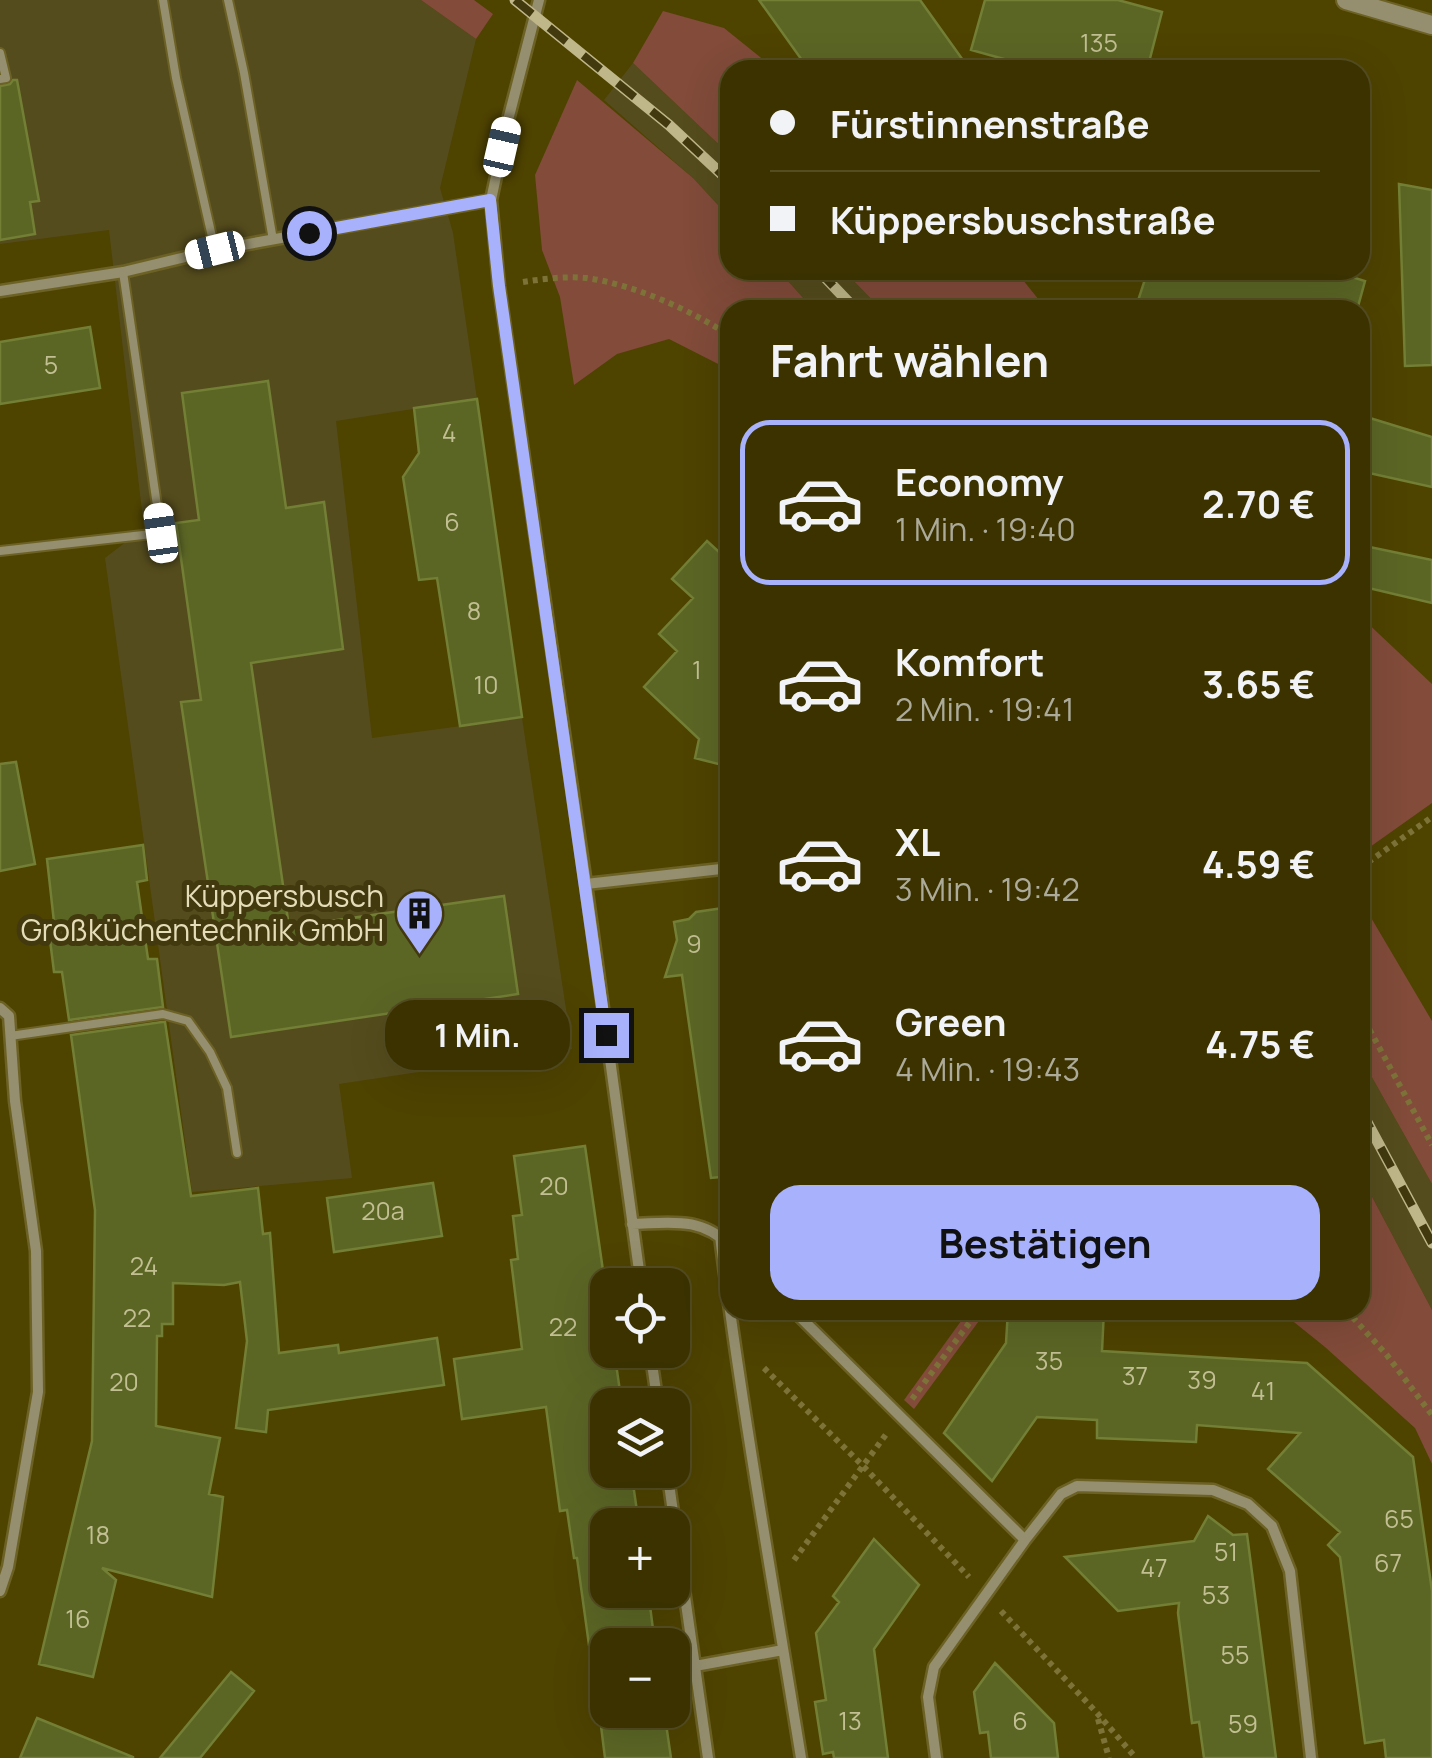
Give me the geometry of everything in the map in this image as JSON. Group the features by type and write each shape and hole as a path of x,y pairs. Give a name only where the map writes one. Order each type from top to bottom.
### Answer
{"street":[{"path":"539,0 490,200 638,1268"},
{"path":"1346,0 1432,25"},
{"path":"0,291 124,272 215,250 490,200"},
{"path":"586,884 720,869"},
{"path":"0,1008 8,1016 15,1101 36,1251 38,1392 8,1568 0,1591"},
{"path":"632,1224 688,1222 720,1236"},
{"path":"732,1320 801,1758"},
{"path":"804,1320 1025,1540"},
{"path":"936,1758 928,1697 934,1667 1061,1494 1077,1486 1213,1490 1248,1504 1272,1526 1290,1571 1311,1758"},
{"path":"670,1488 708,1758"},
{"path":"695,1666 783,1650"}],"lane":[{"path":"163,0 176,78 215,250"},
{"path":"228,0 273,240"},
{"path":"0,53 6,78 0,79"},
{"path":"0,552 161,533 124,272"},
{"path":"10,1036 162,1014 188,1021 210,1052 227,1088 237,1153"}],"path":[{"path":"499,286 586,278 637,290 720,330"},
{"path":"1370,861 1432,817"},
{"path":"1370,1030 1432,1145"},
{"path":"772,1590 971,1320"},
{"path":"1355,1320 1432,1416"},
{"path":"735,1340 864,1466 1136,1758"},
{"path":"1097,1713 1109,1758"}],"shaded area":[{"path":"0,0 421,0 476,39 440,188 453,233 477,399 336,421 372,738 522,718 572,1049 339,1084 352,1178 192,1192 105,558 144,528 109,230 0,244"},
{"path":"421,0 474,0 493,14 476,39"},
{"path":"663,11 724,28 764,60 720,60 720,146 633,63"},
{"path":"633,63 720,146 720,207 693,178 604,100"},
{"path":"577,80 693,178 720,207 720,280 787,280 805,300 720,300 720,365 669,339 617,354 574,385 560,297 542,250 535,175"},
{"path":"787,280 853,280 872,300 805,300"},
{"path":"853,280 1023,280 1039,300 872,300"},
{"path":"1370,625 1432,684 1432,803 1370,847"},
{"path":"1370,916 1432,1021 1432,1184 1370,1074"},
{"path":"1370,1074 1432,1184 1432,1310 1370,1193"},
{"path":"1370,1193 1432,1310 1432,1464 1415,1428 1291,1320 1370,1320"},
{"path":"962,1320 980,1320 914,1409 904,1400"}],"building":[{"path":"759,0 920,0 963,60 866,60 802,60"},
{"path":"985,0 1118,0 1162,12 1150,60 1008,60 971,50"},
{"path":"17,80 39,201 30,202 35,234 0,240 0,86"},
{"path":"1399,184 1432,190 1432,365 1405,366"},
{"path":"1145,280 1365,281 1360,300 1138,300"},
{"path":"90,327 100,388 0,404 0,342"},
{"path":"268,381 286,508 324,502 343,649 251,663 289,927 504,896 518,994 231,1037 181,702 201,700 176,523 199,520 182,393"},
{"path":"477,399 522,717 460,726 437,578 419,580 403,477 419,453 414,408"},
{"path":"1370,418 1432,437 1432,487 1370,473"},
{"path":"707,541 720,553 720,764 695,758 699,739 644,687 677,651 659,634 693,598 672,579"},
{"path":"1370,547 1432,560 1432,603 1370,588"},
{"path":"16,762 35,864 0,871 0,764"},
{"path":"143,845 147,880 137,882 148,959 157,959 163,1007 69,1020 62,972 54,972 50,940 56,940 47,859"},
{"path":"720,908 720,1177 711,1178 682,975 665,977 677,940 674,922 689,919 696,912"},
{"path":"165,1022 191,1196 258,1188 263,1234 270,1233 279,1353 338,1345 339,1353 437,1338 444,1385 268,1410 266,1432 236,1428 247,1341 240,1282 173,1283 173,1324 162,1324 162,1336 157,1336 156,1426 220,1438 209,1494 223,1497 212,1597 102,1568 116,1580 93,1677 39,1664 92,1441 95,1210 71,1035"},
{"path":"585,1146 603,1268 590,1268 590,1368 617,1368 620,1388 590,1388 590,1488 634,1488 637,1508 590,1508 590,1608 650,1608 653,1628 590,1628 590,1645 567,1510 560,1511 546,1407 462,1419 454,1359 522,1349 511,1260 518,1259 513,1216 522,1215 514,1156"},
{"path":"433,1183 442,1236 334,1252 327,1198"},
{"path":"1007,1320 1104,1320 1102,1351 1307,1363 1413,1457 1432,1591 1432,1758 1386,1758 1384,1740 1365,1743 1340,1557 1328,1545 1340,1532 1268,1469 1300,1433 1197,1425 1196,1442 1097,1438 1097,1420 1037,1417 992,1481 944,1433 1006,1343"},
{"path":"1208,1516 1233,1535 1247,1534 1276,1758 1204,1758 1199,1722 1192,1723 1179,1603 1118,1611 1065,1557 1194,1541"},
{"path":"874,1539 919,1585 874,1649 888,1758 834,1758 833,1752 823,1754 815,1702 826,1700 816,1633 839,1602 833,1596"},
{"path":"995,1663 1054,1723 1058,1758 991,1758 988,1732 980,1733 974,1692"},
{"path":"231,1672 254,1691 200,1758 160,1758"},
{"path":"37,1718 133,1757 133,1758 20,1758"},
{"path":"601,1728 667,1728 671,1758 605,1758"}],"railway":[{"path":"515,0 669,125 720,173"},
{"path":"828,280 846,300"},
{"path":"1370,1128 1432,1243"}],"place":[{"name":"Küppersbusch Großküchentechnik GmbH","path":"419,956"}],"route":[{"path":"309,233 490,200 606,1035"}]}
